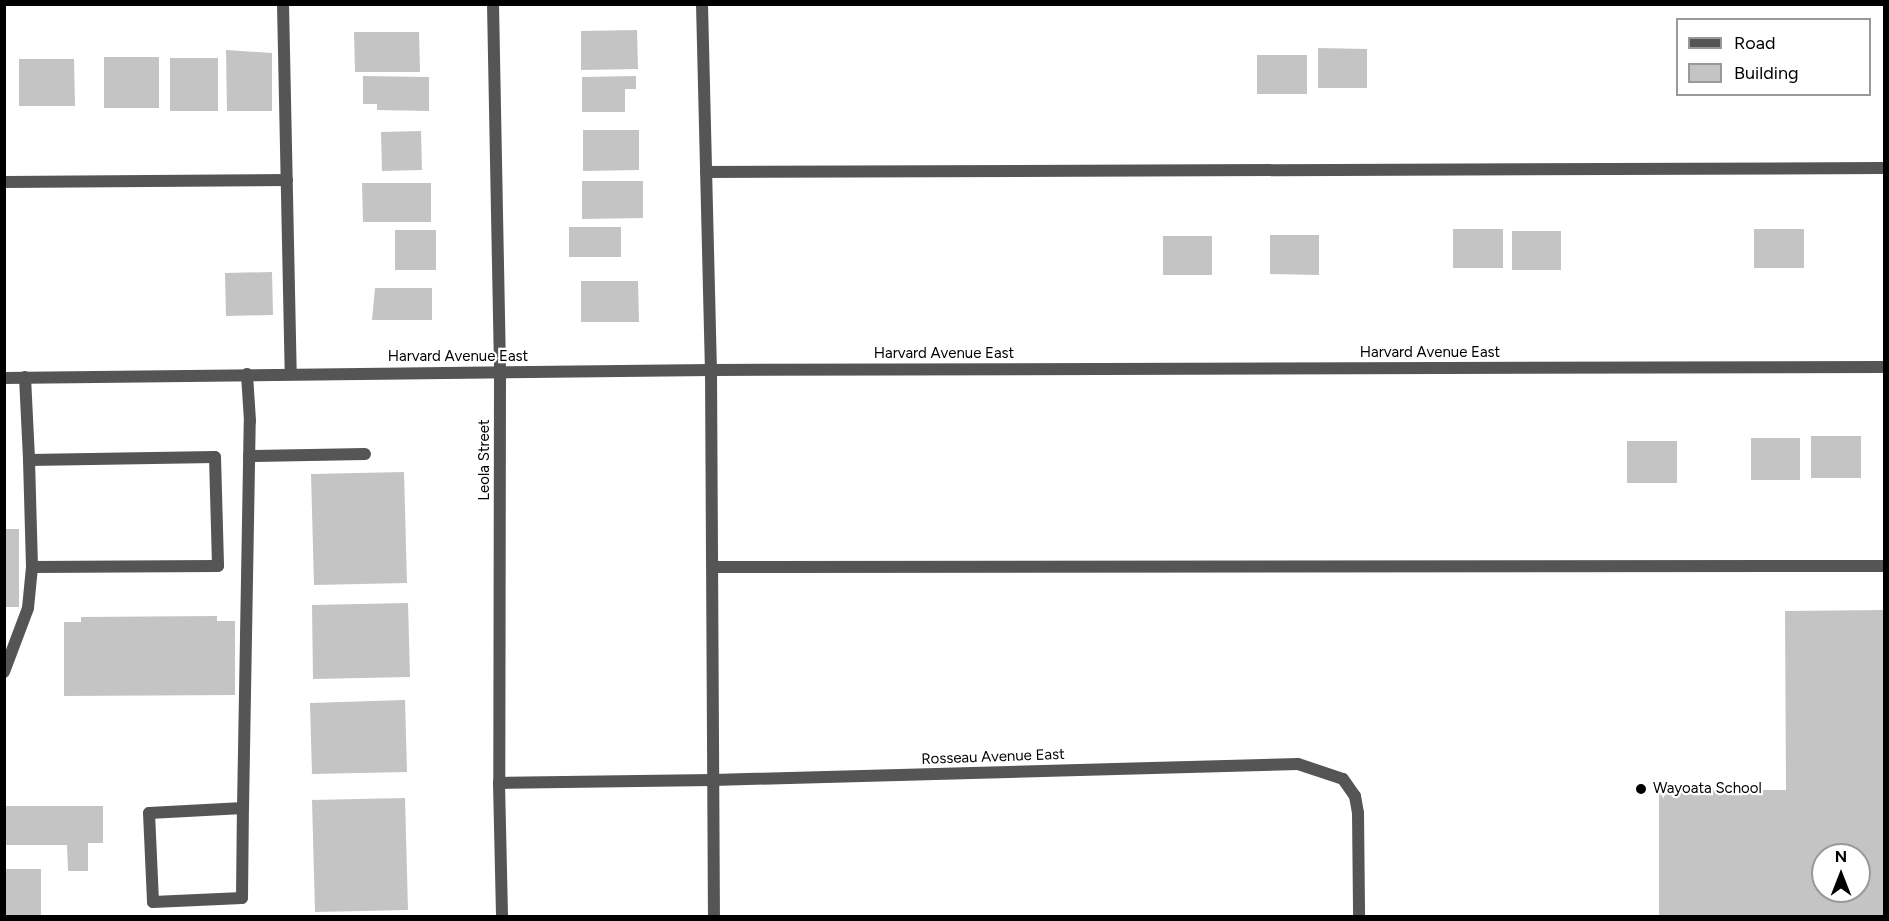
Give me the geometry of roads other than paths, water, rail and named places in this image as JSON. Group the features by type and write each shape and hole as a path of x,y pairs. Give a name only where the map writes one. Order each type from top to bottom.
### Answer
{"street":[{"path":"283,4 291,373"},
{"name":"Leola Street","path":"493,4 500,372 499,783 502,916"},
{"path":"702,4 711,370 714,916"},
{"path":"706,172 1884,168"},
{"path":"4,182 286,180"},
{"name":"Harvard Avenue East","path":"4,378 711,370 1884,368"},
{"path":"243,808 149,813 153,902 242,898 249,456 247,374"},
{"path":"4,672 28,608 32,567 25,377"},
{"path":"249,456 365,454"},
{"path":"29,460 215,457 218,566 32,567"},
{"path":"712,567 1884,566"},
{"name":"Rosseau Avenue East","path":"499,783 713,780 1298,764 1343,779 1355,795 1358,813 1359,916"}],"place":[{"name":"Wayoata School","path":"1641,789"}]}
